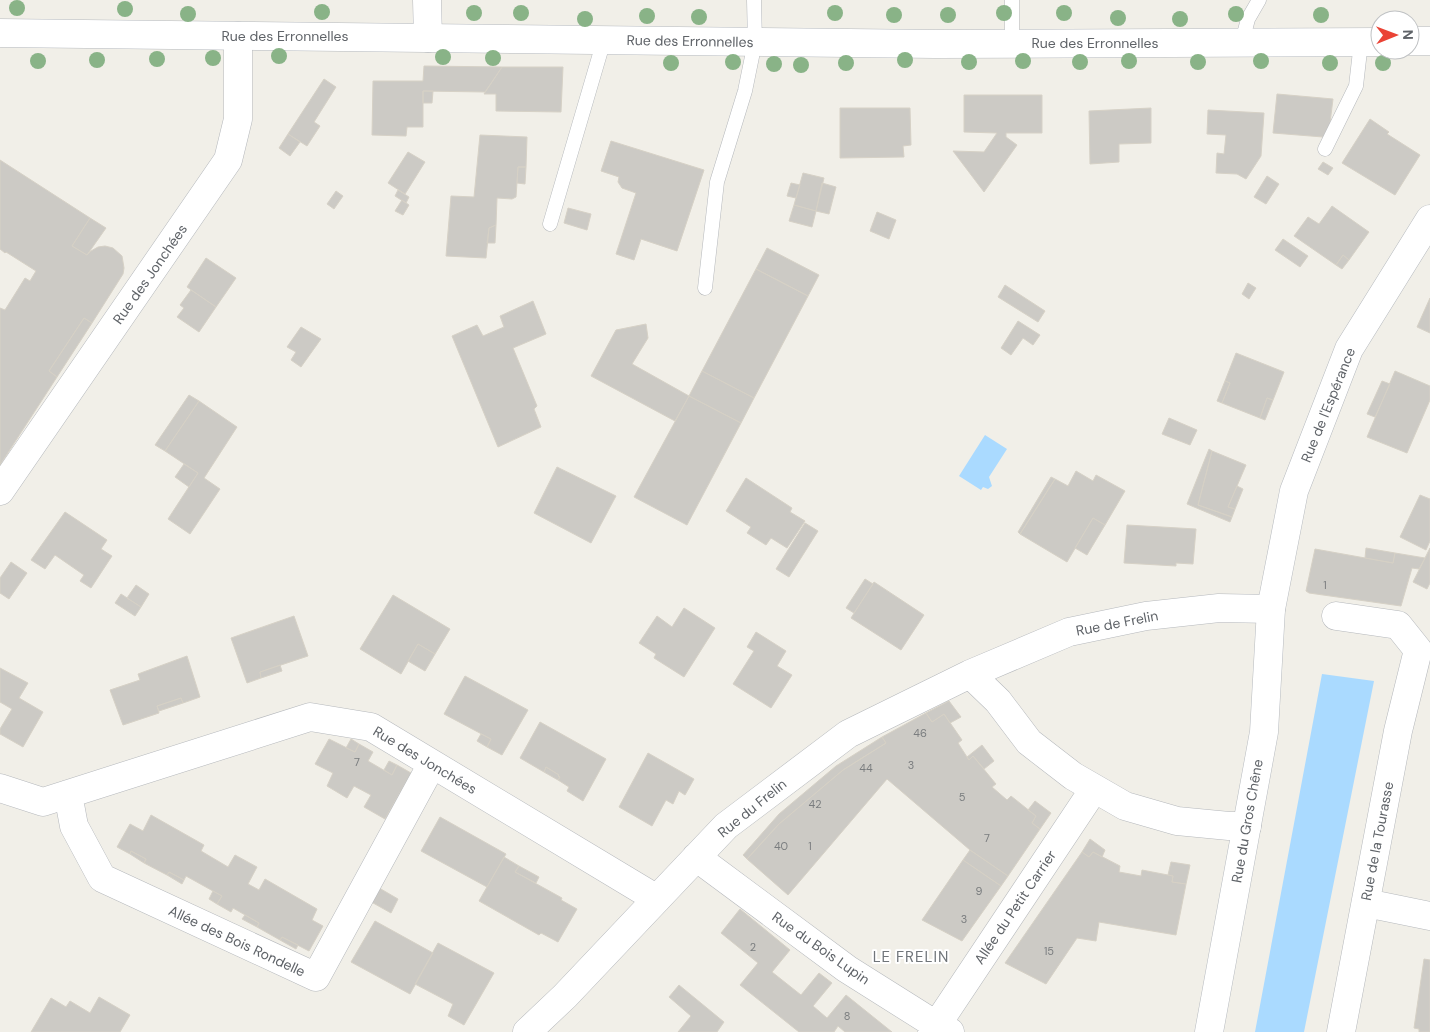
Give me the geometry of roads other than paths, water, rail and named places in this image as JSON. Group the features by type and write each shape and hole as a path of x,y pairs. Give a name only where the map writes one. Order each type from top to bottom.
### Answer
{"street":[{"path":"427,0 428,38"},
{"name":"Rue des Erronnelles","path":"0,33 934,44 1370,42"},
{"name":"Rue des Jonchées","path":"0,491 228,160 238,119 238,36"},
{"name":"Rue de l'Espérance","path":"1271,609 1294,491 1349,349 1430,220"},
{"name":"Rue de Frelin","path":"970,674 1070,632 1146,616 1218,608 1271,609"},
{"name":"Rue du Gros Chêne","path":"1209,1032 1264,732 1271,609"},
{"name":"Rue de la Tourasse","path":"1336,616 1398,625 1424,648 1398,731 1341,1032"},
{"path":"970,674 998,700 1029,742 1072,776 1094,789 1125,806 1177,821 1247,826"},
{"name":"Rue du Frelin","path":"527,1032 565,996 726,826 848,734 970,674"},
{"name":"Rue des Jonchées","path":"0,788 43,802 310,717 371,727 657,899"},
{"name":"Allée des Bois Rondelle","path":"68,794 74,826 102,878 316,977 432,764"},
{"name":"Allée du Petit Carrier","path":"940,1030 1094,789"},
{"name":"Rue du Bois Lupin","path":"696,857 847,969 940,1030"},
{"path":"1366,903 1430,916"}],"lane":[{"path":"705,288 717,182 745,91 755,42 754,0"},
{"path":"1012,0 1012,43"},
{"path":"1242,42 1248,19 1259,0"},
{"path":"550,224 604,40"},
{"path":"1325,149 1356,86 1370,42"}],"water":[{"path":"985,435 1007,449 989,477 992,486 988,489 983,487 981,490 959,476"},
{"path":"1322,674 1374,681 1304,1032 1255,1032"}],"district":[{"name":"LE FRELIN","path":"911,957"}]}
